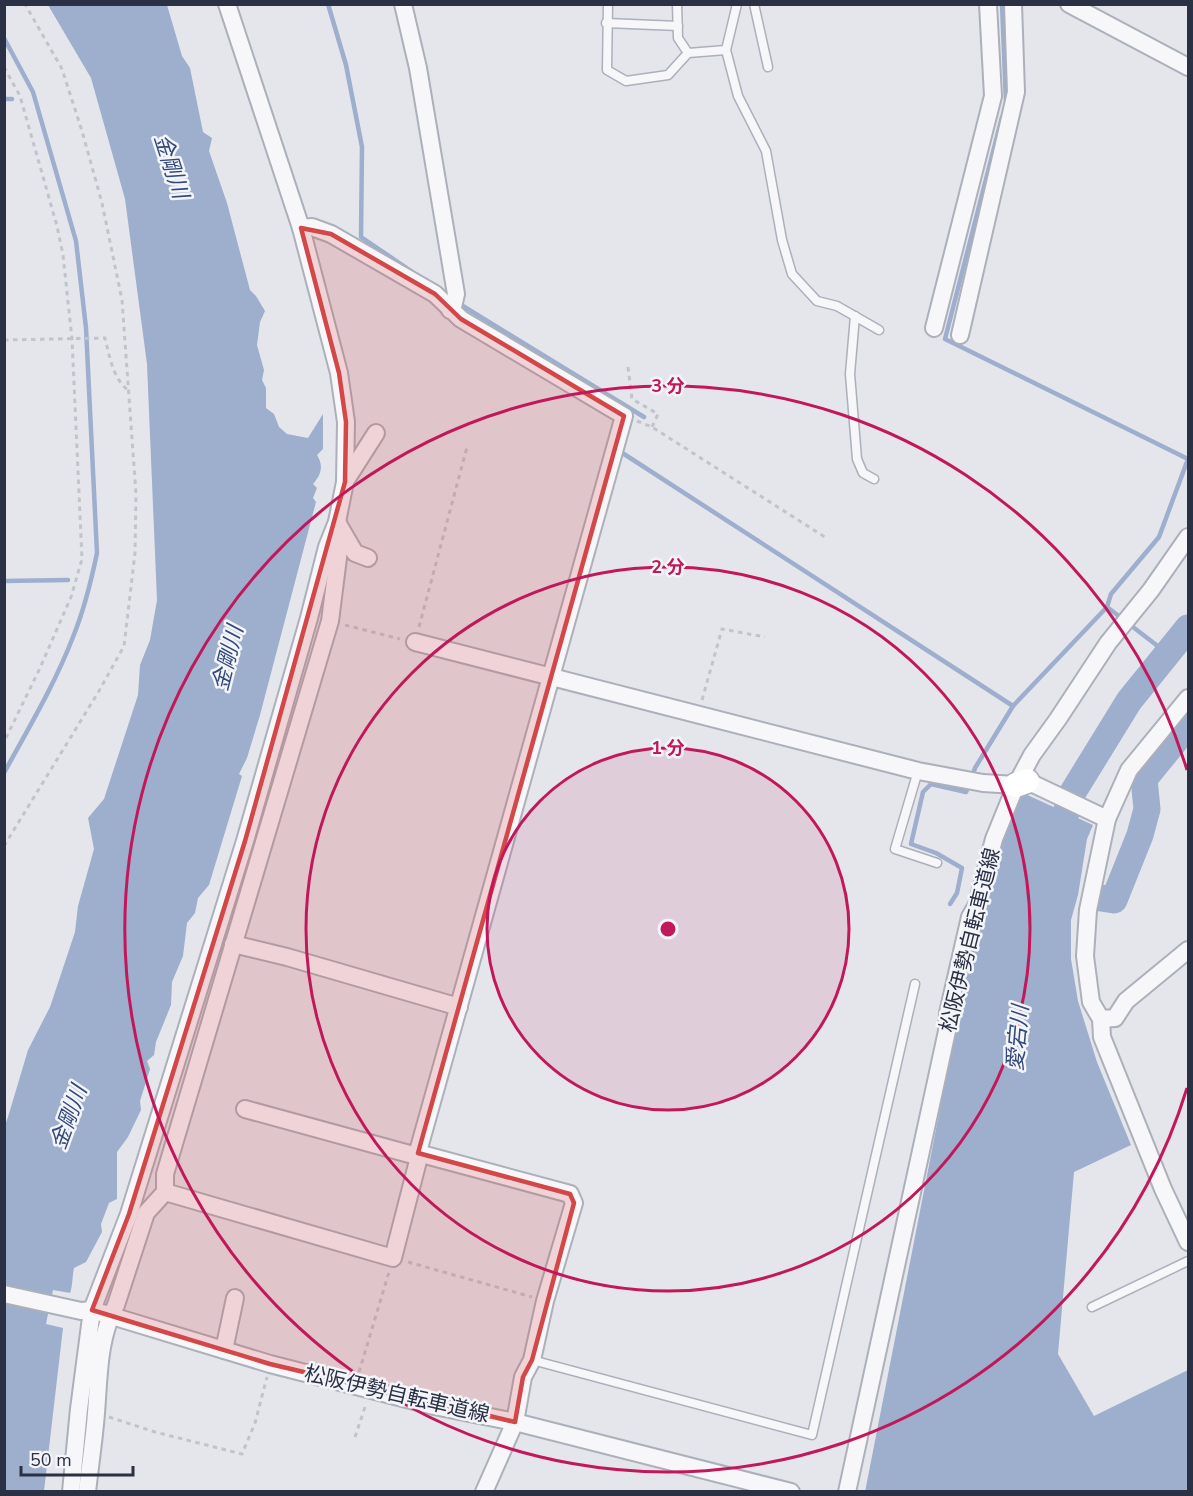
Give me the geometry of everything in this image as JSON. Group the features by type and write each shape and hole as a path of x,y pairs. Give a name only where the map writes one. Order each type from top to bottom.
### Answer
{"street":[{"path":"71,1491 86,1311 129,1214 241,853 309,618 327,547 337,522 345,482 346,422 339,373 300,228 226,4"},
{"path":"165,1192 393,1258 420,1153 419,1148 624,416 461,319 453,304 418,68 403,4"},
{"path":"934,328 993,96 988,4"},
{"path":"960,335 1017,92 1013,4"},
{"path":"1069,4 1188,67"},
{"path":"300,228 312,227 331,234 453,304"},
{"path":"345,482 376,433"},
{"path":"337,522 355,553 368,558"},
{"path":"87,1491 96,1413 99,1360 110,1316 116,1305 146,1213 165,1192 165,1174 330,621 340,542 337,522"},
{"name":"松阪伊勢自転車道線","path":"847,1491 948,1031 948,1013 970,917 977,905 994,839 1022,783 1032,754 1119,629 1188,537"},
{"path":"415,642 918,771 983,783 1022,783 1107,819"},
{"path":"1188,698 1129,770 1107,819 1088,910 1085,956 1091,1002 1101,1019 1102,1037 1163,1189 1188,1242"},
{"path":"233,944 287,957 459,1007"},
{"path":"1101,1019 1115,1018 1126,1001 1188,950"},
{"path":"245,1109 413,1155 420,1153 570,1194 574,1203 545,1301 532,1360 523,1377 515,1422 484,1491"},
{"name":"松阪伊勢自転車道線","path":"4,1294 110,1316 270,1364 355,1386 434,1406 515,1422 791,1491"},
{"path":"224,1350 235,1298"}],"lane":[{"path":"608,4 607,70 626,81 668,75 688,53 726,50"},
{"path":"677,4 678,38 688,53"},
{"path":"736,4 726,50 738,96 766,151 782,240 792,274 817,301 837,306 879,330"},
{"path":"754,4 768,67"},
{"path":"606,23 678,26"},
{"path":"855,316 850,374 857,459 863,473 874,479"},
{"path":"918,771 895,849 937,863"},
{"path":"532,1360 812,1435 915,984"},
{"path":"1092,1307 1188,1261"}],"path":[{"path":"4,846 99,691 123,646 135,553 136,494 122,300 102,203 62,69 25,4"},
{"path":"4,67 20,96 63,255 72,339 82,559 71,597 4,742"},
{"path":"4,340 105,338 110,360 120,384 129,391"},
{"path":"628,367 632,399 657,414 652,427"},
{"path":"624,416 652,427 828,539"},
{"path":"330,621 415,642 467,447"},
{"path":"694,714 701,707 722,629 765,637"},
{"path":"355,1437 368,1396 355,1386 393,1258 545,1301"},
{"path":"96,1413 155,1432 242,1454 255,1423 270,1364"}],"highlighted area":[{"path":"301,228 331,234 435,294 461,319 624,416 418,1153 570,1194 574,1203 532,1360 523,1377 515,1422 270,1364 92,1310 129,1214 245,841 345,482 346,422 339,373"}],"water":[{"name":"金剛川","path":"48,5 167,5 182,56 190,68 203,132 212,138 209,151 227,203 250,290 265,311 260,322 257,345 264,370 262,380 266,388 266,408 274,414 279,427 287,434 308,438 323,414 323,449 317,455 321,470 313,484 317,488 313,498 316,502 260,715 247,758 239,774 242,776 209,885 198,898 195,913 187,923 183,956 172,982 171,1005 156,1042 154,1055 147,1061 150,1069 140,1101 141,1110 128,1137 117,1152 117,1199 109,1203 101,1224 102,1232 86,1262 74,1268 70,1293 53,1290 46,1324 63,1328 44,1491 5,1492 5,1125 28,1050 50,1007 75,932 78,906 94,849 88,818 104,799 138,695 140,665 150,640 157,600 147,364 125,199 91,78"},
{"path":"1023,793 1093,825 1087,839 1078,895 1071,920 1071,959 1078,1001 1097,1062 1131,1145 1074,1172 1058,1354 1094,1416 1188,1370 1188,1491 865,1492 976,925 1002,841"}],"waterway":[{"path":"328,4 346,65 362,147 361,237 411,271"},
{"path":"1002,4 1006,101"},
{"path":"4,38 33,92 76,241 86,328 97,553 84,606 66,655 4,773"},
{"path":"4,99 12,99"},
{"path":"1002,117 945,339 1188,459 1159,537 1111,594 1107,607 1168,654"},
{"path":"458,303 644,417"},
{"path":"624,454 1013,706 975,768 972,777"},
{"path":"4,581 68,580"},
{"path":"1013,706 1107,607"},
{"name":"愛宕川","path":"1055,846 1073,792 1129,701 1188,628"},
{"path":"1101,898 1114,900 1140,835 1147,809 1144,779 1188,725"},
{"path":"950,904 957,893 962,868 936,853 911,844 923,792 931,784 966,792 969,785"}]}
